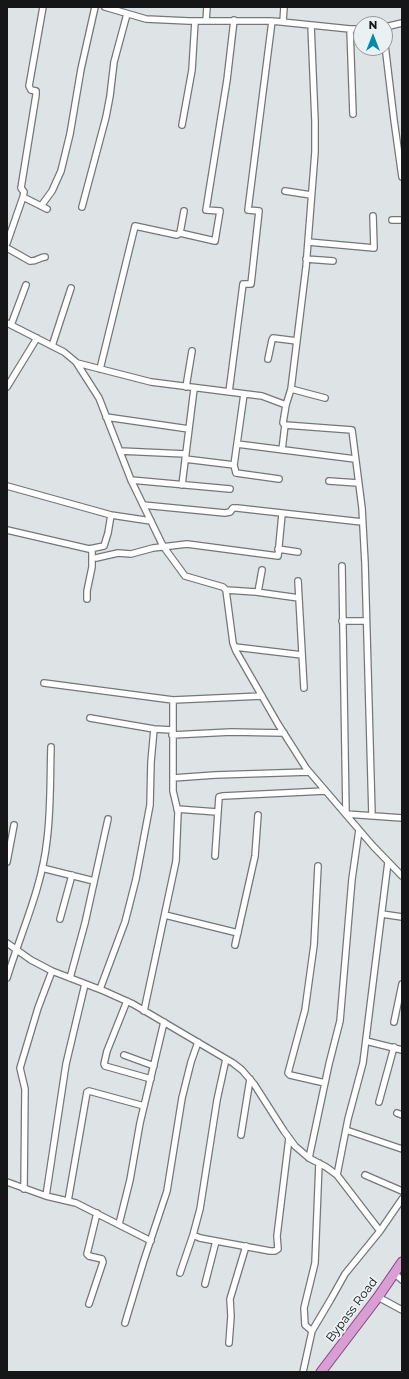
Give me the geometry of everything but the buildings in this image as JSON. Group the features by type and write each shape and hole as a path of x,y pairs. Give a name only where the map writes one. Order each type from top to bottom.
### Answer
{"main road":[{"name":"Bypass Road","path":"321,1372 378,1297 402,1262"}],"street":[{"path":"7,243 24,192 21,188 36,95 36,91 31,90 29,86 43,7"},
{"path":"41,206 52,191 61,171 70,134 84,54 95,7"},
{"path":"105,7 146,19 195,21 272,21 350,29 354,114"},
{"path":"206,21 207,7"},
{"path":"283,22 284,7"},
{"path":"82,207 106,117 114,62 126,14"},
{"path":"100,369 135,226 177,235 180,233 215,241 220,211 206,210 227,80 234,20"},
{"path":"182,125 192,70 195,21"},
{"path":"229,392 243,284 251,284 257,238 260,211 248,210 272,21"},
{"path":"282,450 286,405 291,389 308,242 315,152 311,25"},
{"path":"386,56 402,177"},
{"path":"285,191 311,195"},
{"path":"23,197 47,209"},
{"path":"180,233 184,211"},
{"path":"308,242 374,248 373,216"},
{"path":"392,220 402,220"},
{"path":"7,248 30,261 45,257"},
{"path":"306,259 333,261"},
{"path":"26,285 9,324 64,352 77,363 99,398 131,480 163,546 185,576 224,587 226,590 235,648 284,733 309,772 359,830 402,876"},
{"path":"52,346 71,288"},
{"path":"7,387 37,338"},
{"path":"268,359 272,340 274,338 297,341"},
{"path":"186,387 192,351"},
{"path":"77,363 151,382 262,396 286,405"},
{"path":"182,485 194,388"},
{"path":"291,389 325,398"},
{"path":"244,394 234,464 236,473 279,479"},
{"path":"106,417 189,429"},
{"path":"285,425 352,430 362,522 372,815"},
{"path":"237,444 355,459"},
{"path":"120,451 186,457 234,464"},
{"path":"131,480 230,489"},
{"path":"329,482 358,483"},
{"path":"7,486 111,515 151,522"},
{"path":"143,505 225,513 230,512 233,508 237,508 362,522"},
{"path":"96,558 118,553 131,554 163,546 187,544 278,556 282,514"},
{"path":"7,530 92,549 104,546 111,515"},
{"path":"87,599 87,591 92,567 92,549"},
{"path":"278,549 298,552"},
{"path":"342,566 346,814"},
{"path":"258,592 262,570"},
{"path":"298,580 304,688"},
{"path":"226,590 258,592 299,598"},
{"path":"342,621 366,621"},
{"path":"235,648 302,655"},
{"path":"44,682 173,700 262,696"},
{"path":"144,1011 176,861 177,809 173,791 173,700"},
{"path":"90,718 172,732 284,733"},
{"path":"100,989 125,922 136,879 150,805 151,762 154,729"},
{"path":"7,976 32,908 42,868 47,840 51,748"},
{"path":"173,778 309,772"},
{"path":"215,856 219,797 326,791"},
{"path":"177,809 217,812"},
{"path":"346,814 402,818"},
{"path":"235,945 255,856 258,815"},
{"path":"70,978 85,923 108,819"},
{"path":"7,862 14,825"},
{"path":"310,1158 325,1083 340,1020 352,878 359,830"},
{"path":"337,1175 346,1130 360,1078 388,862"},
{"path":"318,866 313,952 305,1010 288,1073 290,1075 325,1083"},
{"path":"42,868 94,881"},
{"path":"60,919 72,875"},
{"path":"382,914 402,917"},
{"path":"165,915 238,933"},
{"path":"7,943 31,960 52,971 100,989 144,1011 226,1058 242,1070 250,1079 295,1146 310,1158 337,1175 380,1231"},
{"path":"24,1189 25,1089 20,1068 38,1008 52,971"},
{"path":"46,1196 66,1064 84,984"},
{"path":"394,1022 402,984"},
{"path":"127,1002 107,1051 104,1064 105,1066 151,1080"},
{"path":"119,1224 130,1180 144,1106 164,1022"},
{"path":"366,1041 402,1050"},
{"path":"125,1323 167,1191 182,1098 191,1062 198,1042"},
{"path":"379,1102 394,1047"},
{"path":"124,1056 154,1066"},
{"path":"180,1273 200,1209 217,1100 226,1058"},
{"path":"241,1134 250,1079"},
{"path":"68,1201 87,1092 89,1091 144,1106"},
{"path":"346,1130 402,1149"},
{"path":"193,1235 200,1238 275,1251 278,1249 276,1236 289,1138"},
{"path":"312,1331 305,1325 304,1308 315,1264 319,1163"},
{"path":"365,1175 402,1191"},
{"path":"7,1182 46,1196 76,1203 151,1241"},
{"path":"302,1372 312,1331 344,1274 380,1231 402,1199"},
{"path":"89,1304 103,1262 102,1259 89,1256 87,1254 97,1213"},
{"path":"205,1284 216,1241"},
{"path":"229,1343 231,1316 230,1299 246,1246"},
{"path":"394,1273 402,1280"},
{"path":"378,1297 402,1310"}]}
